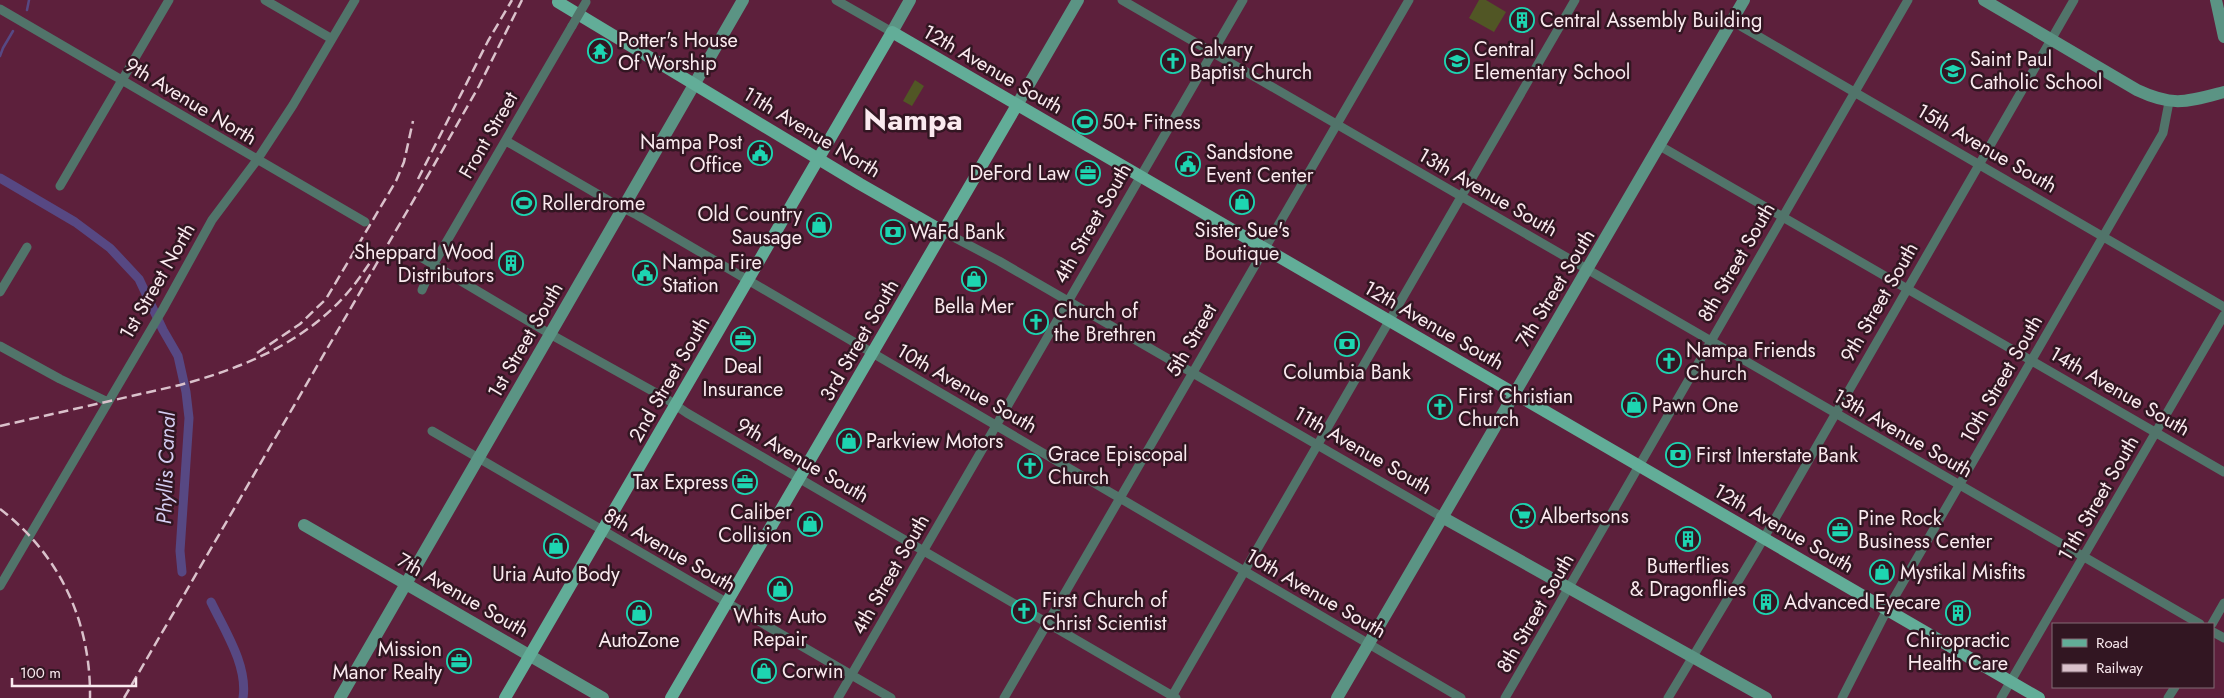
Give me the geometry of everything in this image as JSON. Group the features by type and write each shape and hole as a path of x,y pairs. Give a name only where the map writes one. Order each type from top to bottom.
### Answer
{"main road":[{"name":"11th Avenue North","path":"558,2 944,232"},
{"name":"12th Avenue South","path":"892,32 2039,698"},
{"name":"2nd Street South","path":"505,698 892,32"},
{"name":"3rd Street South","path":"672,698 1017,105"}],"street":[{"path":"60,186 169,0"},
{"path":"265,0 332,39"},
{"name":"1st Street North","path":"0,586 3,573 108,402 163,309 212,220 293,105 356,0"},
{"name":"1st Street South","path":"340,698 744,0"},
{"name":"12th Avenue South","path":"836,0 892,32"},
{"name":"2nd Street South","path":"892,32 910,0"},
{"name":"3rd Street South","path":"1017,105 1078,0"},
{"name":"13th Avenue South","path":"1122,0 2198,623"},
{"name":"4th Street South","path":"838,698 1243,0"},
{"name":"5th Street","path":"1004,698 1409,0"},
{"path":"1173,697 1244,571 1576,0"},
{"name":"7th Street South","path":"1337,698 1744,0"},
{"name":"8th Street South","path":"1506,698 1634,478 1638,465 1908,0"},
{"path":"1984,0 2136,90 2169,102 2188,101 2224,92"},
{"name":"9th Street South","path":"1668,698 1763,538 2074,0"},
{"path":"2216,0 2224,37"},
{"name":"Front Street","path":"422,290 433,265 586,1"},
{"name":"9th Avenue North","path":"0,9 365,222"},
{"name":"15th Avenue South","path":"1732,21 2224,306"},
{"name":"10th Street South","path":"1842,698 1856,675 1887,610 2163,133 2169,102"},
{"name":"10th Avenue South","path":"506,141 748,280 1461,698"},
{"name":"14th Avenue South","path":"1660,146 2224,472"},
{"name":"11th Avenue South","path":"944,232 1000,261 1442,517 1766,698"},
{"path":"0,292 27,247"},
{"name":"9th Avenue South","path":"412,252 1173,697"},
{"name":"11th Street South","path":"2000,698 2224,315"},
{"path":"0,346 60,379 108,402"},
{"name":"8th Avenue South","path":"432,431 891,698"},
{"name":"7th Avenue South","path":"304,525 603,698"},
{"path":"2213,623 2224,603"}],"green space":[{"path":"1479,0 1486,0 1506,12 1494,32 1469,18"},
{"path":"915,80 924,86 912,106 903,101"}],"waterway":[{"path":"27,10 29,0"},
{"path":"0,56 13,31"},
{"name":"Phyllis Canal","path":"0,178 75,222 110,248 139,279 163,330 178,356 186,392 189,418 180,551 182,572"},
{"name":"Phyllis Canal","path":"211,602 239,661 244,686 243,698"}],"railway":[{"path":"418,179 488,41 512,0"},
{"path":"124,698 434,165 479,86 522,0"},
{"path":"257,353 300,324 326,299 396,181 404,162 413,121"},
{"path":"0,426 180,385 250,361 272,351 313,325 349,291 372,260"},
{"path":"0,509 40,547 68,592 78,617 85,643 89,670 90,698"}],"place":[{"name":"Central Assembly Building","path":"1522,20"},
{"name":"Potter's House Of Worship","path":"600,51"},
{"name":"Calvary Baptist Church","path":"1173,61"},
{"name":"Central Elementary School","path":"1457,61"},
{"name":"Saint Paul Catholic School","path":"1953,71"},
{"name":"50+ Fitness","path":"1085,122"},
{"name":"Nampa Post Office","path":"760,153"},
{"name":"Sandstone Event Center","path":"1188,164"},
{"name":"DeFord Law","path":"1088,173"},
{"name":"Sister Sue's Boutique","path":"1242,202"},
{"name":"Rollerdrome","path":"524,203"},
{"name":"Old Country Sausage","path":"819,225"},
{"name":"WaFd Bank","path":"893,232"},
{"name":"Sheppard Wood Distributors","path":"511,263"},
{"name":"Nampa Fire Station","path":"645,273"},
{"name":"Bella Mer","path":"974,279"},
{"name":"Church of the Brethren","path":"1036,322"},
{"name":"Deal Insurance","path":"743,339"},
{"name":"Columbia Bank","path":"1347,344"},
{"name":"Nampa Friends Church","path":"1669,361"},
{"name":"Pawn One","path":"1634,405"},
{"name":"First Christian Church","path":"1440,407"},
{"name":"Parkview Motors","path":"849,441"},
{"name":"First Interstate Bank","path":"1678,455"},
{"name":"Grace Episcopal Church","path":"1030,466"},
{"name":"Tax Express","path":"745,482"},
{"name":"Albertsons","path":"1523,516"},
{"name":"Caliber Collision","path":"810,524"},
{"name":"Pine Rock Business Center","path":"1840,530"},
{"name":"Butterflies & Dragonflies","path":"1688,539"},
{"name":"Uria Auto Body","path":"556,546"},
{"name":"Mystikal Misfits","path":"1882,572"},
{"name":"Whits Auto Repair","path":"780,589"},
{"name":"Advanced Eyecare","path":"1766,602"},
{"name":"First Church of Christ Scientist","path":"1024,611"},
{"name":"AutoZone","path":"639,613"},
{"name":"Chiropractic Health Care","path":"1958,613"},
{"name":"Mission Manor Realty","path":"459,661"},
{"name":"Corwin","path":"764,671"}],"district":[{"name":"Nampa","path":"913,120"}]}
